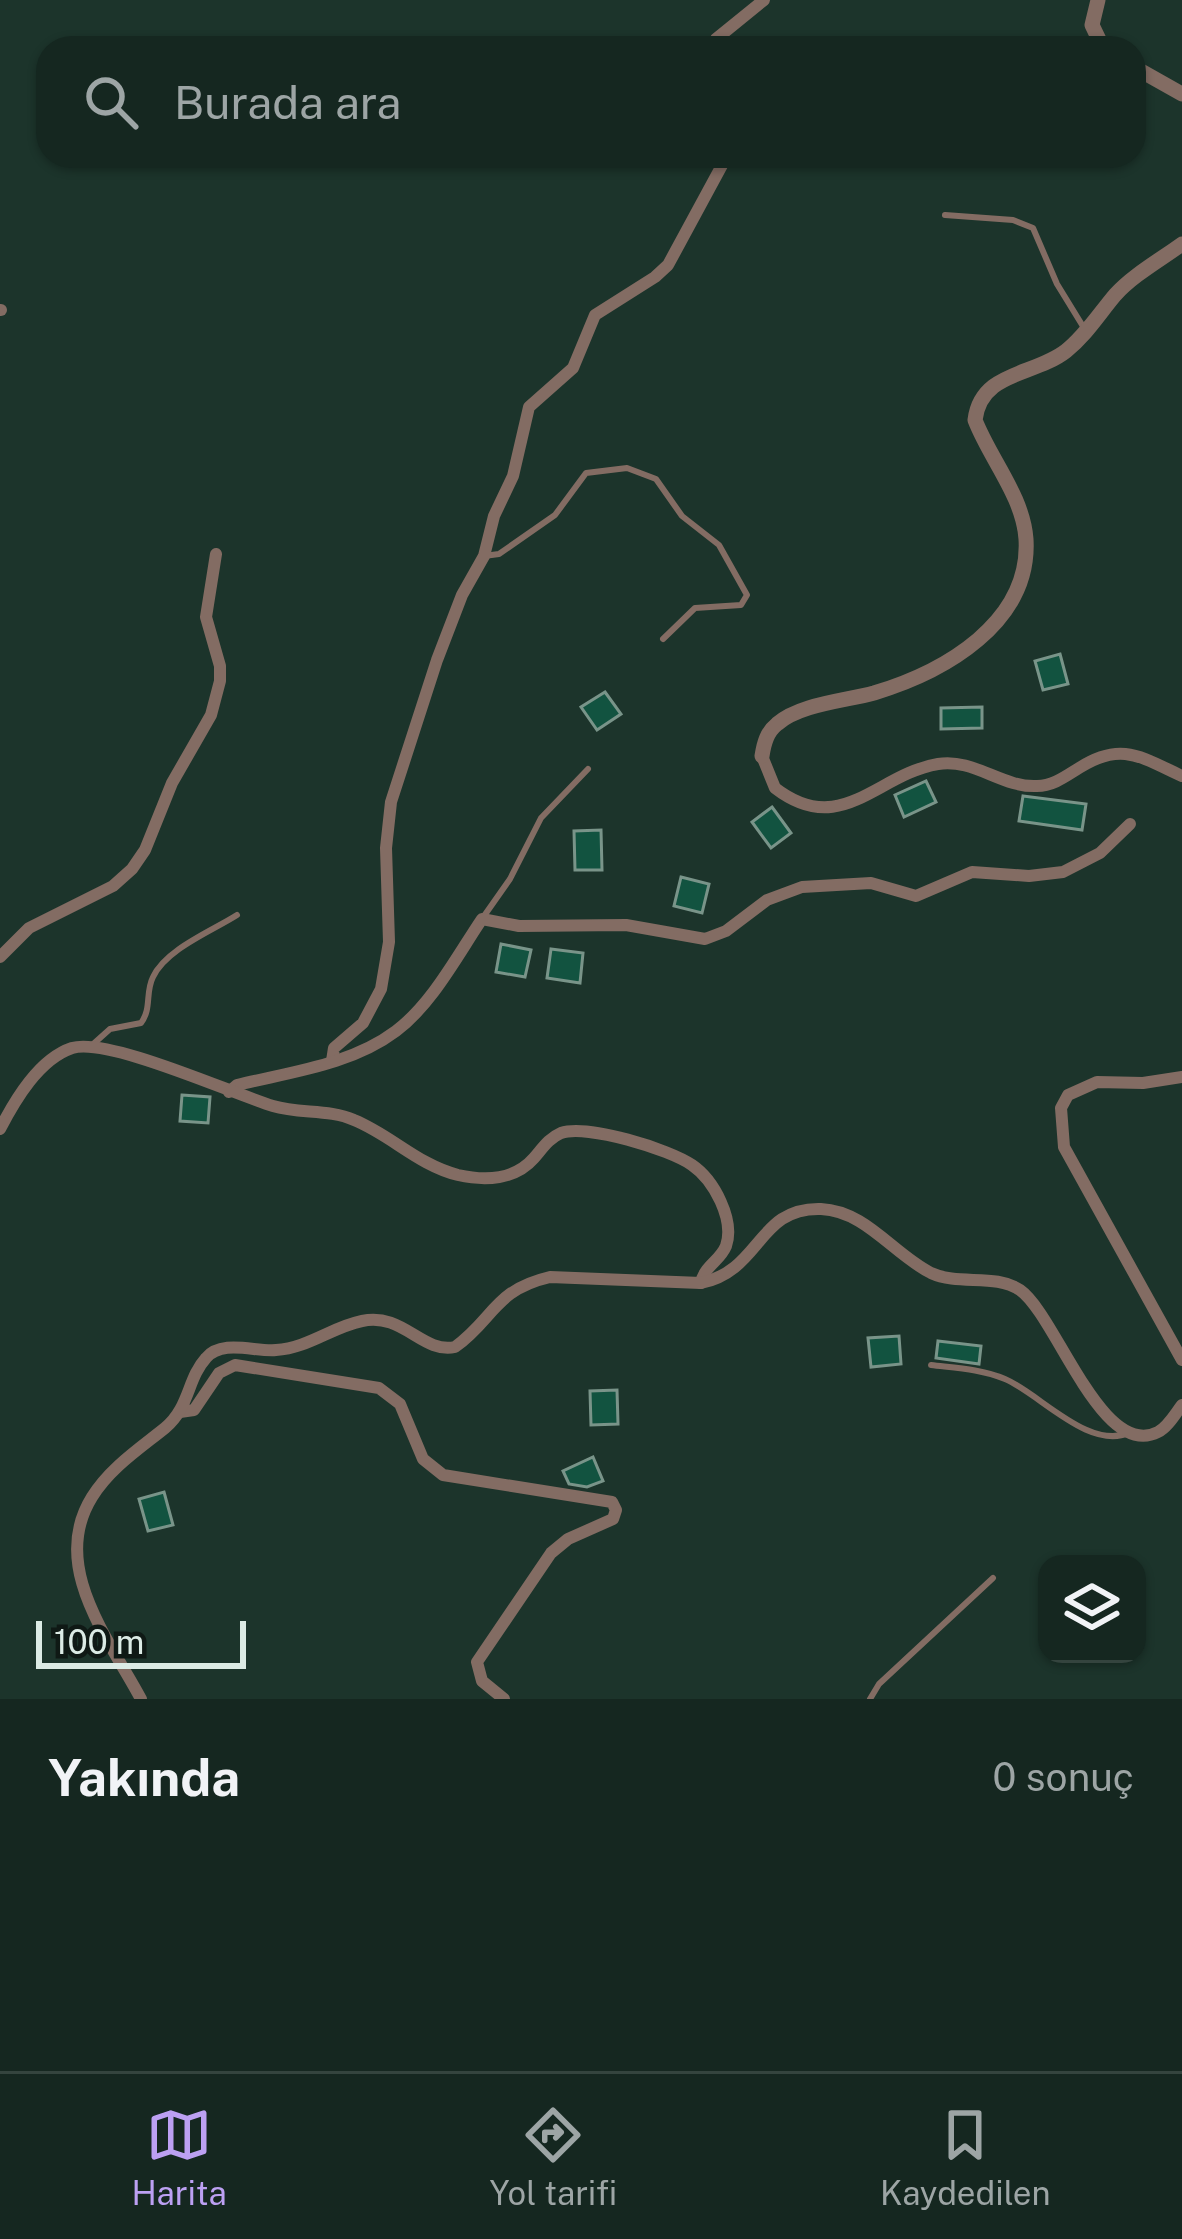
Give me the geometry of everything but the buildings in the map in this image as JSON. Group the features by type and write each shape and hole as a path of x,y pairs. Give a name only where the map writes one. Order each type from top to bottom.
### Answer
{"street":[{"path":"720,36 764,0"},
{"path":"1097,0 1092,25 1097,36"},
{"path":"1146,74 1182,94"},
{"path":"332,1061 334,1048 363,1023 381,989 389,942 386,848 391,802 445,638 484,556 494,516 517,462 529,406 578,361 595,315 668,265 721,168"},
{"path":"1182,244 1118,292 1064,352 991,386 977,406 975,420 982,440 1018,507 1026,539 1021,577 988,632 952,660 881,691 784,718 768,734 762,756 775,788 809,806 858,801 937,764 967,765 1036,787 1061,779 1102,755 1124,752 1182,776"},
{"path":"0,957 28,928 113,886 145,850 172,783 211,715 220,680 206,617 216,554"},
{"path":"229,1092 237,1085 374,1046 400,1029 482,919 519,926 626,925 705,938 726,931 767,900 802,887 871,883 916,896 973,872 1029,876 1063,872 1100,854 1130,824"},
{"path":"0,1129 20,1094 61,1053 91,1046 287,1110 347,1117 429,1166 470,1178 517,1172 530,1164 550,1138 569,1131 622,1140 676,1157 704,1176 726,1220 727,1243 701,1282"},
{"path":"1182,1077 1089,1084 1068,1096 1061,1117 1064,1147 1182,1360"},
{"path":"141,1699 86,1599 76,1556 78,1534 92,1496 180,1412 205,1359 224,1348 288,1349 349,1324 378,1319 406,1327 446,1349 463,1341 499,1301 532,1282 573,1277 701,1282 730,1274 782,1218 816,1209 836,1210 935,1275 996,1282 1024,1292 1052,1329 1079,1381 1103,1412 1129,1433 1155,1434 1182,1405"},
{"path":"180,1412 194,1410 219,1373 235,1365 370,1385 400,1404 424,1459 437,1473 612,1502 613,1519 551,1552 477,1662 482,1681 504,1699"}],"lane":[{"path":"945,215 1013,220 1034,228 1057,284 1086,331"},
{"path":"484,556 499,554 555,515 586,473 605,468 642,471 663,485 693,527 726,554 747,595 741,605 695,608 663,639"},
{"path":"482,919 510,879 541,818 588,769"},
{"path":"91,1046 110,1029 142,1022 158,969 237,915"},
{"path":"931,1365 984,1371 1012,1382 1053,1414 1111,1438 1129,1433"},
{"path":"870,1699 878,1684 993,1578"}]}
